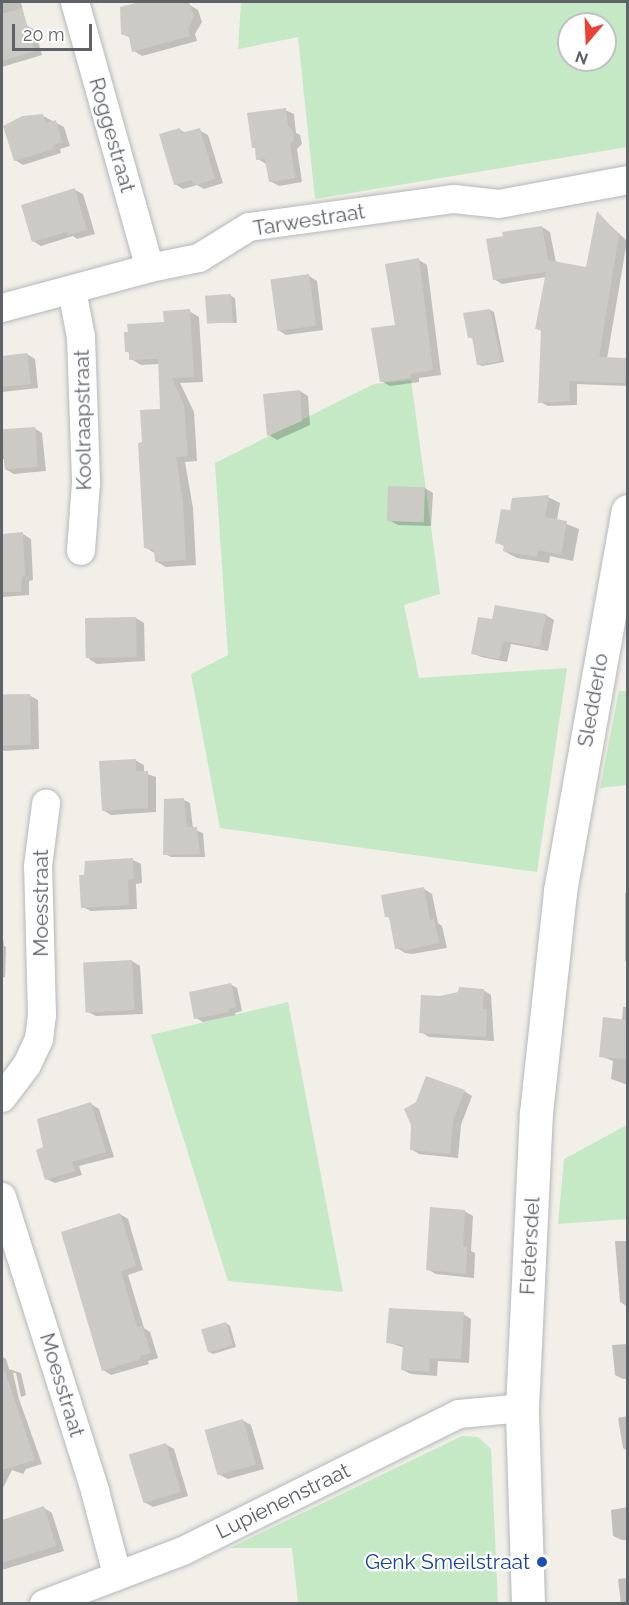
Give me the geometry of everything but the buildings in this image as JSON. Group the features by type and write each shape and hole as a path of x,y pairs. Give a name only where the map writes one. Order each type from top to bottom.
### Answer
{"street":[{"name":"Roggestraat","path":"75,2 150,268"},
{"name":"Tarwestraat","path":"2,308 72,291 150,268 199,258 249,227 454,199 499,204 627,180"},
{"name":"Koolraapstraat","path":"72,291 81,337 86,483 81,550"},
{"name":"Sledderlo","path":"560,891 627,511"},
{"name":"Moesstraat","path":"2,1098 27,1065 39,1039 42,1015 38,866 46,804"},
{"name":"Fletersdel","path":"528,1604 522,1408 536,1113 560,891"},
{"name":"Moesstraat","path":"2,1197 95,1491 117,1574"},
{"name":"Lupienenstraat","path":"44,1604 117,1574 183,1551 459,1414 522,1408"}],"green space":[{"path":"241,2 627,2 627,147 315,199 298,37 238,49"},
{"path":"411,380 440,594 404,605 419,678 567,668 537,872 220,828 191,674 228,655 215,463 374,384"},
{"path":"619,691 627,691 627,785 600,788"},
{"path":"288,1002 343,1292 228,1281 151,1035"},
{"path":"627,1125 627,1219 558,1224 564,1159"},
{"path":"462,1436 478,1437 491,1449 498,1603 298,1603 292,1548 230,1548"}],"place":[{"name":"Genk Smeilstraat","path":"542,1562"}]}
